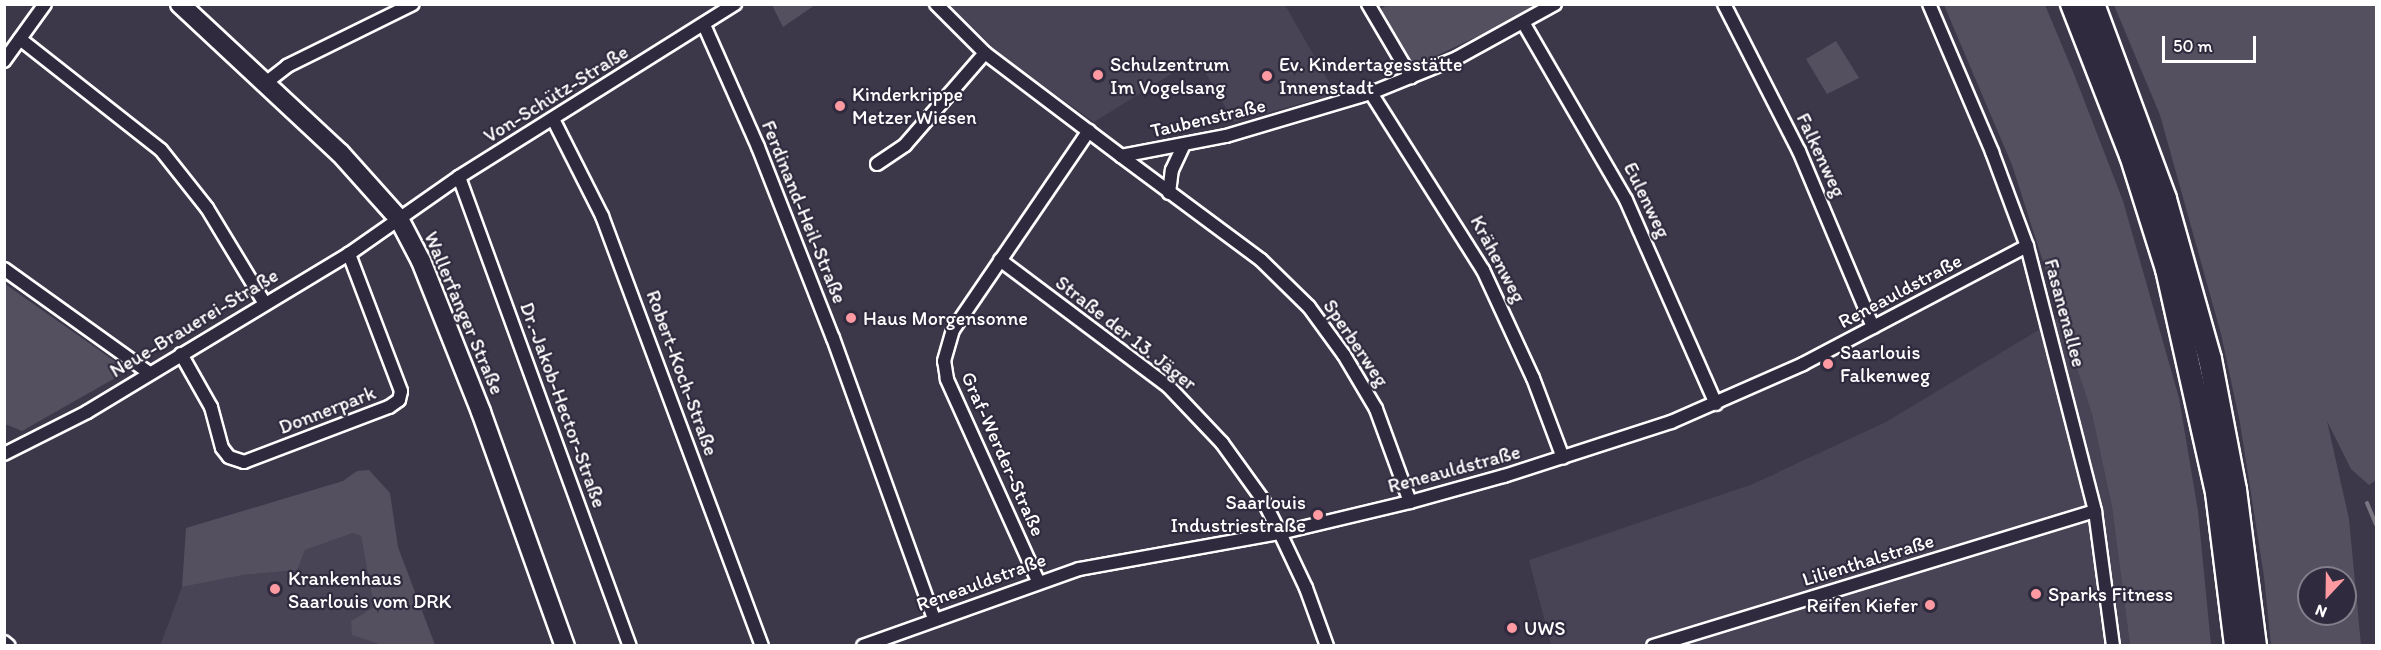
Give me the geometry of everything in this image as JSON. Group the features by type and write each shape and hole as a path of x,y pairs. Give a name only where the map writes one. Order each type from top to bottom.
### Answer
{"highway":[{"path":"2072,4 2131,156 2183,332 2217,493 2236,645"},
{"path":"2092,4 2166,200 2210,359 2235,490 2256,645"}],"main road":[{"name":"Wallerfanger Straße","path":"180,4 263,85 340,153 399,219 421,261 481,412 565,645"}],"street":[{"path":"4,61 45,4"},
{"path":"263,85 287,66 413,4"},
{"name":"Von-Schütz-Straße","path":"399,219 459,177 735,4"},
{"path":"936,4 985,53 1121,156"},
{"path":"1368,4 1411,77"},
{"name":"Taubenstraße","path":"1121,156 1183,146 1371,93 1411,77 1524,24 1555,4"},
{"name":"Falkenweg","path":"1724,4 1799,151 1873,327"},
{"name":"Fasanenallee","path":"1929,4 1992,152 2027,246 2095,511 2113,645"},
{"name":"Eulenweg","path":"1524,24 1626,200 1716,404"},
{"name":"Ferdinand-Heil-Straße","path":"704,25 758,147 833,338 934,619"},
{"path":"20,39 161,150 207,208 264,302"},
{"path":"877,164 905,145 985,53"},
{"name":"Krähenweg","path":"1371,93 1483,270 1533,378 1563,458"},
{"name":"Robert-Koch-Straße","path":"554,119 602,216 762,645"},
{"name":"Graf-Werder-Straße","path":"1038,581 947,379 944,361 953,330 1089,131"},
{"path":"1169,193 1172,170 1183,146"},
{"name":"Sperberweg","path":"1121,156 1261,260 1327,329 1376,409 1410,502"},
{"name":"Dr.-Jakob-Hector-Straße","path":"459,177 630,645"},
{"name":"Neue-Brauerei-Straße","path":"4,454 87,412 264,302 349,254 399,219"},
{"name":"Reneauldstraße","path":"863,645 1038,581 1118,560 1280,533 1410,502 1563,458 1716,404 1873,327 2027,246"},
{"name":"Donnerpark","path":"182,354 211,408 222,448 229,457 244,462 389,407 399,400 401,391 349,254"},
{"name":"Straße der 13. Jäger","path":"1000,260 1168,386 1222,443 1263,500 1306,588 1327,645"},
{"path":"4,269 149,373"},
{"name":"Lilienthalstraße","path":"1653,645 2095,511"},
{"path":"4,642 9,645"}],"shaded area":[{"path":"1388,4 1538,5 1517,18 1414,66 1381,9"},
{"path":"772,5 815,5 783,27"},
{"name":"Schulzentrum Im Vogelsang","path":"950,5 1285,5 1336,94 1234,122 1197,58 1094,122 1002,56"},
{"path":"1944,5 2045,5 2074,74 2123,201 2179,398 2198,511 2211,645 2130,645 2112,507 2092,414 2012,165"},
{"path":"2114,5 2376,5 2376,480 2369,485 2351,469 2327,421 2349,519 2353,566 2297,566 2297,626 2357,626 2357,603 2361,645 2271,645 2264,577 2240,423 2221,334 2160,115"},
{"path":"1836,41 1859,78 1827,94 1806,59"},
{"path":"5,284 123,367 124,373 22,431 5,424"},
{"path":"2062,316 2092,414 2112,507 2130,645 1551,645 1529,560 1753,484 1886,422"},
{"path":"369,470 390,493 398,547 435,645 382,645 352,635 351,621 374,607 361,536 353,533 305,550 297,570 243,575 182,587 186,528 343,481 357,471"},
{"name":"Krankenhaus Saarlouis vom DRK","path":"353,533 361,536 374,607 351,621 353,635 382,645 160,646 182,587 243,575 296,570 305,550"}],"waterway":[{"path":"2367,503 2376,524"}],"place":[{"name":"Schulzentrum Im Vogelsang","path":"1098,75"},
{"name":"Ev. Kindertagesstätte Innenstadt","path":"1267,76"},
{"name":"Kinderkrippe Metzer Wiesen","path":"840,106"},
{"name":"Haus Morgensonne","path":"851,318"},
{"name":"Saarlouis Falkenweg","path":"1828,364"},
{"name":"Saarlouis Industriestraße","path":"1318,515"},
{"name":"Krankenhaus Saarlouis vom DRK","path":"275,589"},
{"name":"Sparks Fitness","path":"2036,594"},
{"name":"Reifen Kiefer","path":"1930,605"},
{"name":"UWS","path":"1512,628"}]}
